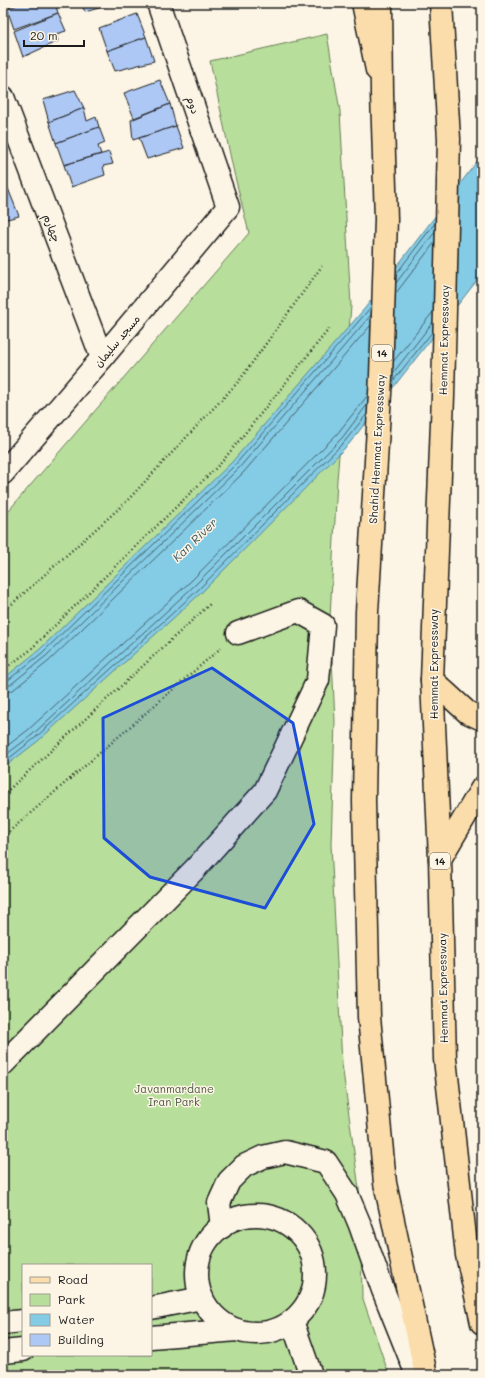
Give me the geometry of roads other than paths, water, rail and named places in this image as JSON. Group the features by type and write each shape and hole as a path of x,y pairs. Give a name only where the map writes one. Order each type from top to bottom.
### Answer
{"main road":[{"path":"362,3 382,94"},
{"name":"14","path":"381,3 382,94"},
{"name":"Hemmat Expressway","path":"441,3 449,146 443,396 432,680 440,859 445,1059 468,1255 482,1323"},
{"name":"Shahid Hemmat Expressway","path":"382,94 386,219 381,377 367,612 364,801 369,1017 385,1183 426,1375"},
{"path":"432,680 467,712 482,719"},
{"path":"440,859 482,788"}],"street":[{"name":"دوم","path":"158,3 228,207"},
{"name":"چهارم","path":"3,97 102,358"},
{"name":"مسجد سلیمان","path":"3,473 102,358 228,207"},
{"path":"3,1064 195,869 265,792 318,680 323,625 298,611 238,633"},
{"path":"222,1227 219,1203 229,1181 244,1166 263,1157 285,1152 326,1162 347,1194 358,1219 383,1290 417,1375"},
{"path":"246,1216 265,1216 283,1222 299,1234 310,1250 314,1269 313,1289 305,1307 292,1321 275,1330 256,1334 237,1330 220,1321 206,1307 198,1289 197,1270 201,1251 212,1234 222,1227 227,1222 246,1216"},
{"path":"152,1308 202,1298"},
{"path":"3,1323 22,1321"},
{"path":"292,1321 311,1375"},
{"path":"152,1337 237,1330"},
{"path":"3,1352 22,1350"}],"water":[{"name":"Kan River","path":"482,155 482,274 349,444 202,592 38,741 3,768 3,679 39,650 232,462 365,308"}],"park label":[{"name":"Javanmardane Iran Park","path":"174,1095"}]}
